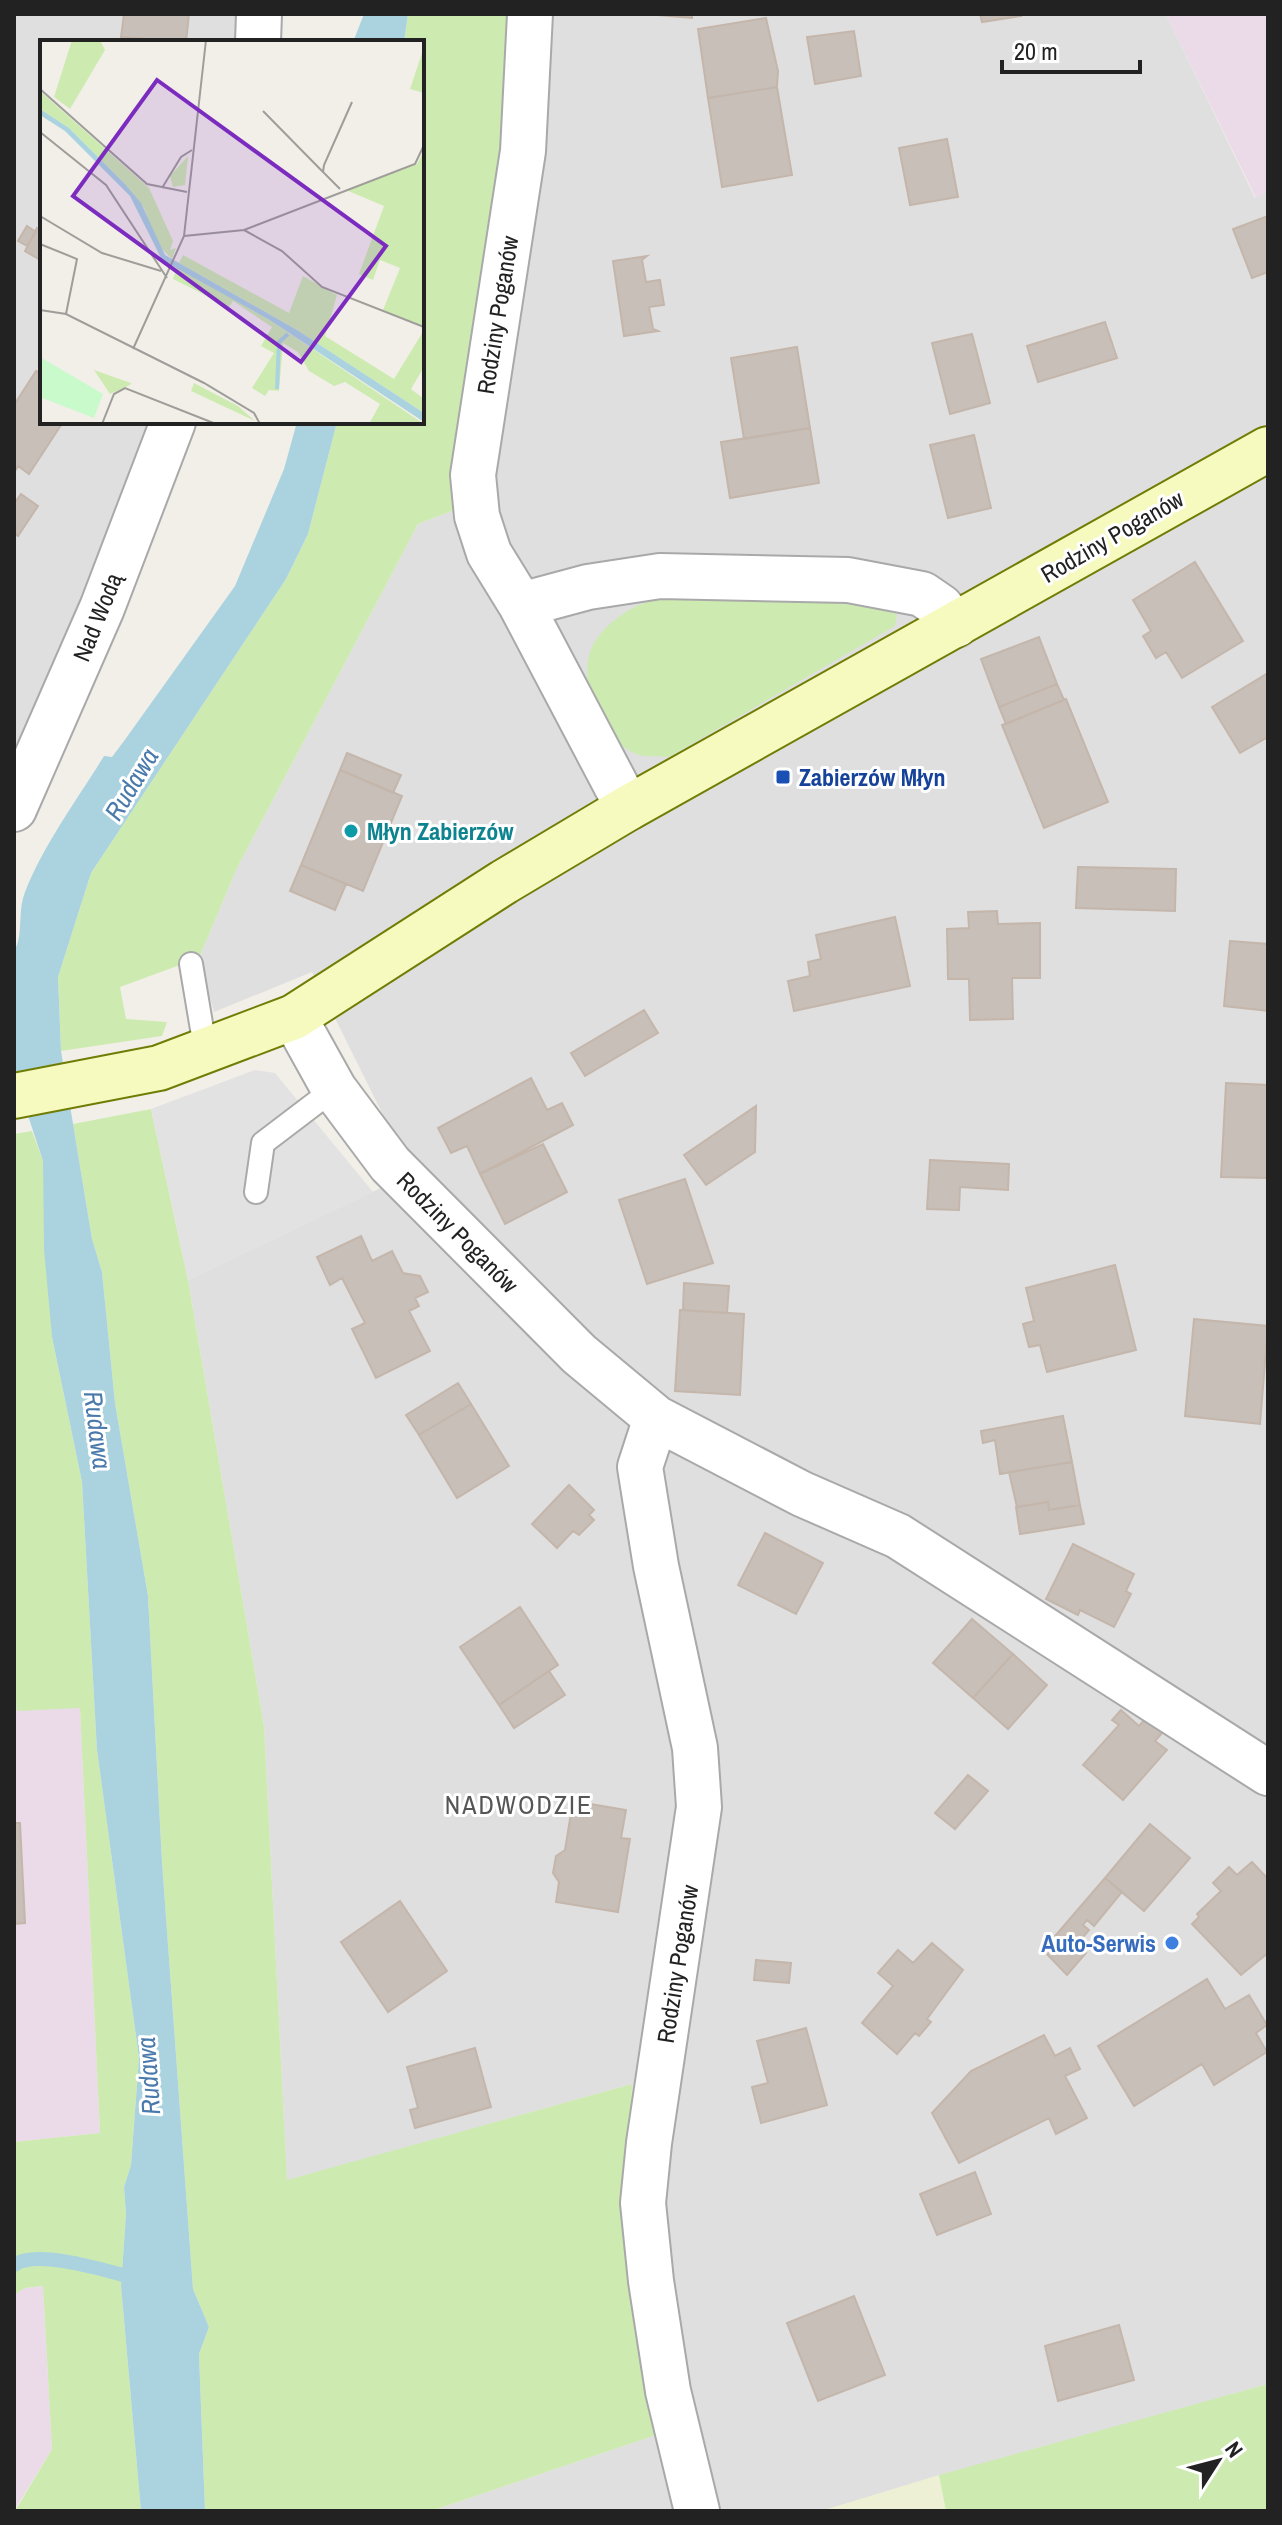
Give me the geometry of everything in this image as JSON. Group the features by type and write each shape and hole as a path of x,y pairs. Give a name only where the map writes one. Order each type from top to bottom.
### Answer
{"street":[{"path":"258,40 259,14"},
{"name":"Rodziny Poganów","path":"530,14 523,151 473,475 477,516 489,553 521,605 628,808"},
{"name":"Nad Wodą","path":"14,809 102,608 172,424"},
{"name":"Rodziny Poganów","path":"14,1096 159,1068 206,1053 294,1017 504,882 628,808 1268,449"},
{"path":"521,605 588,587 660,576 848,580 922,594 941,607 956,625"},
{"name":"Rodziny Poganów","path":"294,1017 334,1089 390,1164 579,1354 656,1418 802,1494 898,1536 1268,1773"},
{"name":"Rodziny Poganów","path":"656,1418 640,1467 656,1566 695,1748 699,1807 649,2143 643,2203 668,2391 697,2511"}],"lane":[{"path":"191,964 206,1053"},
{"path":"256,1192 263,1143 334,1089"}],"shaded area":[{"path":"14,14 240,14 237,40 40,40 40,424 151,424 108,545 14,755"},
{"path":"522,14 1166,14 1255,198 1268,191 1268,2384 821,2511 431,2511 668,2431 628,2225 632,2084 287,2181 264,1726 188,1280 412,1173 312,972 214,1012 199,958 237,868 418,524 457,509"},
{"path":"1166,14 1268,14 1268,191 1256,198"},
{"path":"255,1070 275,1073 373,1192 188,1280 151,1109"},
{"path":"14,1613 80,1708 100,2133 14,2142"},
{"path":"43,2286 52,2449 14,2511 14,2295 25,2288"}],"green space":[{"path":"408,14 522,14 457,509 418,524 237,868 199,958 120,987 126,1019 167,1022 162,1036 61,1051 58,977 91,873 286,579 308,534 336,424 424,424 424,40 404,40"},
{"path":"739,590 888,610 897,615 895,626 669,757 639,755 625,748 603,725 590,694 588,661 598,636 621,615 638,605 681,595"},
{"path":"151,1109 188,1280 264,1726 287,2180 632,2084 628,2225 668,2431 431,2511 205,2511 199,2354 209,2327 193,2289 162,1862 148,1596 115,1403 102,1272 92,1239 73,1124"},
{"path":"32,1131 43,1161 52,1337 82,1482 97,1750 139,2058 131,2165 124,2187 126,2214 121,2286 141,2511 15,2511 52,2449 43,2286 25,2288 14,2295 14,2142 100,2133 80,1708 17,1711 14,1688 14,1134"},
{"path":"1268,2384 1268,2511 946,2511 939,2475"},
{"path":"939,2475 946,2511 821,2511"}],"water":[{"path":"364,14 408,14 404,40 354,40"},
{"name":"Rudawa","path":"296,424 336,424 308,534 286,579 91,873 58,977 61,1051 92,1239 102,1272 115,1403 148,1596 162,1862 193,2289 209,2327 199,2354 205,2511 141,2511 121,2286 126,2214 124,2187 131,2165 139,2058 97,1750 82,1482 52,1337 44,1249 43,1161 14,1073 14,952 25,892 51,839 104,756 112,757 235,586 284,469"}],"building":[{"path":"124,14 189,14 186,40 121,37"},
{"path":"646,14 692,14 692,18"},
{"path":"980,14 1020,14 1021,16 982,22"},
{"path":"766,18 778,71 777,87 708,98 698,29"},
{"path":"854,31 861,76 815,84 807,37"},
{"path":"777,87 792,175 722,187 708,98"},
{"path":"947,139 958,197 910,205 899,148"},
{"path":"1268,216 1268,272 1252,278 1233,229"},
{"path":"27,226 36,232 27,246 18,241"},
{"path":"37,228 40,230 40,260 25,251"},
{"path":"647,256 642,260 646,282 660,280 664,305 649,307 653,329 658,331 624,336 613,261"},
{"path":"1105,322 1117,358 1038,382 1027,346"},
{"path":"972,334 990,403 950,414 932,343"},
{"path":"797,347 810,428 744,439 731,358"},
{"path":"36,371 40,373 40,424 62,424 29,474 18,466 14,473 14,405"},
{"path":"810,428 819,483 730,498 721,442"},
{"path":"974,435 991,508 948,518 930,445"},
{"path":"21,494 38,506 18,536 14,533 14,504"},
{"path":"1195,562 1243,641 1182,678 1166,652 1156,658 1143,636 1151,631 1133,600"},
{"path":"1039,637 1057,684 999,707 981,659"},
{"path":"1268,673 1268,737 1240,753 1212,707"},
{"path":"1057,684 1064,700 1006,724 999,707"},
{"path":"1066,699 1108,802 1044,828 1002,725"},
{"path":"347,753 401,775 393,793 340,770"},
{"name":"Młyn Zabierzów","path":"340,770 402,796 363,891 301,865"},
{"path":"301,865 346,884 335,910 290,891"},
{"path":"1078,867 1176,869 1175,911 1076,908"},
{"path":"997,911 998,924 1040,923 1040,978 1012,978 1013,1019 970,1020 969,979 948,979 947,929 969,928 968,912"},
{"path":"895,917 910,986 794,1011 788,981 810,976 808,962 821,959 816,935"},
{"path":"1230,941 1268,944 1268,1011 1224,1006"},
{"path":"644,1010 658,1033 585,1076 571,1053"},
{"path":"531,1078 547,1110 562,1103 573,1125 480,1174 467,1146 451,1153 438,1128"},
{"path":"1226,1083 1268,1085 1268,1178 1221,1177"},
{"path":"756,1106 755,1152 706,1185 684,1155"},
{"path":"543,1144 567,1192 505,1224 480,1174"},
{"path":"930,1160 1009,1164 1008,1190 960,1187 959,1210 927,1209"},
{"path":"685,1179 713,1263 647,1284 619,1200"},
{"path":"361,1236 372,1261 392,1251 403,1273 420,1276 428,1292 415,1298 419,1306 409,1311 430,1351 376,1378 352,1329 365,1323 342,1278 330,1285 317,1257"},
{"path":"1115,1265 1136,1350 1047,1372 1040,1345 1029,1347 1023,1324 1034,1321 1026,1288"},
{"path":"684,1283 729,1286 727,1313 683,1310"},
{"path":"680,1310 744,1314 740,1395 675,1391"},
{"path":"1194,1319 1268,1326 1260,1424 1185,1416"},
{"path":"458,1383 471,1404 419,1435 406,1415"},
{"path":"471,1404 509,1466 457,1498 419,1435"},
{"path":"1063,1416 1072,1462 1000,1474 995,1440 983,1443 981,1431"},
{"path":"1072,1462 1080,1505 1049,1510 1048,1502 1017,1507 1009,1472"},
{"path":"569,1485 594,1510 589,1515 594,1520 579,1535 573,1531 557,1548 532,1524"},
{"path":"1048,1502 1049,1510 1080,1505 1084,1524 1020,1534 1016,1507"},
{"path":"765,1533 823,1563 796,1614 738,1585"},
{"path":"1073,1544 1134,1574 1126,1591 1131,1594 1114,1627 1080,1610 1078,1615 1046,1599"},
{"path":"520,1607 558,1665 499,1705 460,1647"},
{"path":"972,1619 1013,1654 973,1698 933,1663"},
{"path":"1013,1654 1047,1685 1008,1729 973,1698"},
{"path":"549,1671 565,1695 514,1728 499,1705"},
{"path":"1121,1710 1139,1726 1152,1711 1169,1725 1155,1741 1167,1750 1123,1800 1083,1765 1119,1725 1112,1720"},
{"path":"968,1775 988,1791 955,1829 935,1813"},
{"path":"573,1801 626,1810 621,1838 630,1839 618,1912 556,1902 559,1882 553,1873 556,1856 565,1850"},
{"path":"14,1823 20,1823 25,1923 14,1924"},
{"path":"1150,1824 1190,1858 1144,1911 1105,1878"},
{"path":"1252,1862 1268,1879 1268,1953 1241,1975 1192,1924 1199,1917 1197,1914 1221,1891 1213,1883 1229,1867 1237,1875"},
{"path":"1105,1878 1122,1892 1094,1926 1087,1920 1083,1925 1089,1930 1076,1945 1086,1953 1067,1975 1043,1950"},
{"path":"400,1901 447,1971 388,2012 341,1942"},
{"path":"932,1943 963,1970 927,2019 931,2022 919,2036 915,2033 897,2054 862,2023 893,1986 878,1973 898,1950 913,1963"},
{"path":"756,1960 791,1963 789,1983 754,1980"},
{"path":"1207,1979 1225,2009 1249,1995 1267,2025 1256,2033 1267,2052 1214,2085 1202,2064 1134,2106 1098,2046"},
{"path":"806,2028 827,2105 761,2123 752,2087 768,2083 757,2041"},
{"path":"1044,2035 1055,2056 1070,2048 1080,2069 1065,2076 1087,2118 1056,2134 1049,2118 959,2163 932,2113 971,2071"},
{"path":"475,2048 491,2107 415,2128 410,2110 418,2108 407,2067"},
{"path":"975,2172 991,2214 937,2235 920,2194"},
{"path":"854,2296 885,2375 818,2401 787,2323"},
{"path":"1119,2325 1134,2380 1058,2401 1045,2346"}],"waterway":[{"path":"14,2265 25,2260 56,2260 138,2279"}],"place":[{"name":"Zabierzów Młyn","path":"783,777"},
{"name":"Młyn Zabierzów","path":"351,831"},
{"name":"Auto-Serwis","path":"1172,1943"}],"district":[{"name":"NADWODZIE","path":"519,1804"}]}
